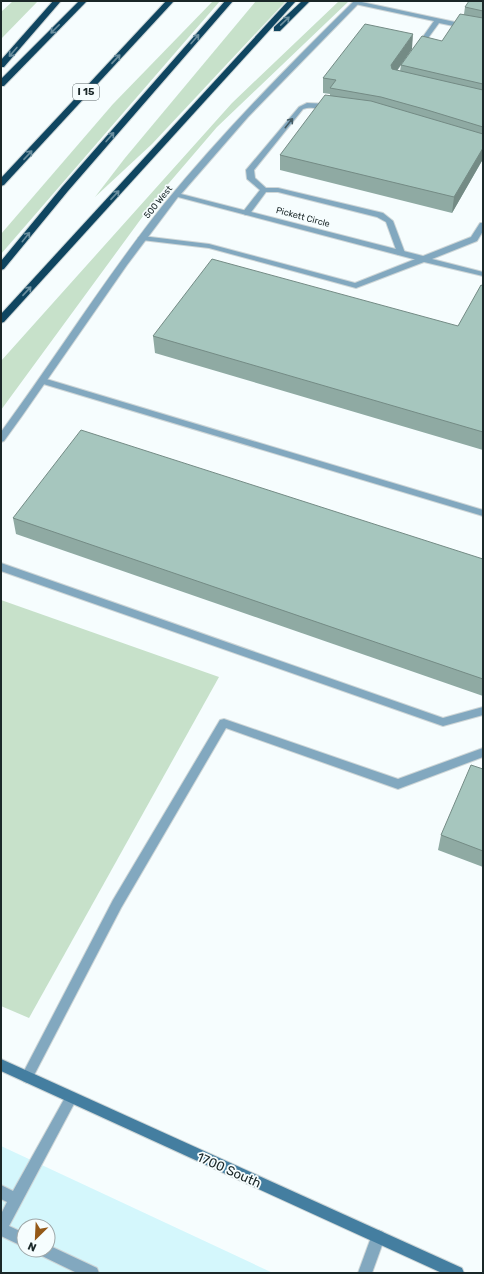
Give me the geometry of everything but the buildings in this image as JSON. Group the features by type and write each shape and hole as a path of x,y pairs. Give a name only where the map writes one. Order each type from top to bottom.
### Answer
{"highway":[{"path":"1,65 57,1"},
{"path":"1,84 83,1"},
{"name":"I 15","path":"1,183 170,1"},
{"path":"1,267 65,189 229,1"},
{"path":"1,320 292,1"},
{"path":"206,96 306,1"}],"street":[{"path":"357,2 483,30"},
{"name":"500 West","path":"1,439 142,238 177,195 227,135 289,69 357,2"},
{"path":"416,51 438,20"},
{"path":"341,108 327,105 308,105 301,108 250,170 252,179 264,190 278,190 380,215 389,221 401,253"},
{"path":"246,213 264,190"},
{"name":"Pickett Circle","path":"177,195 483,274"},
{"path":"142,238 209,246 356,286 474,239 483,224"},
{"path":"43,381 483,513"},
{"path":"1,567 443,722 483,712"},
{"path":"27,1077 117,904 224,723 398,784 483,752"},
{"name":"1700 South","path":"1,1065 457,1273"},
{"path":"16,1236 1,1228 72,1098"},
{"path":"1,1192 16,1200"},
{"path":"364,1273 378,1237"},
{"path":"56,1256 92,1273"}],"shaded area":[{"path":"1,1146 273,1273 1,1273"}],"green space":[{"path":"13,1 38,1 1,39 1,12"},
{"path":"213,1 220,1 1,254 1,234 113,104"},
{"path":"256,1 286,1 152,144 95,197 125,158"},
{"path":"339,1 349,1 217,127 157,197 1,410 1,361 232,103"},
{"path":"1,600 219,677 29,1018 1,1006"}]}
